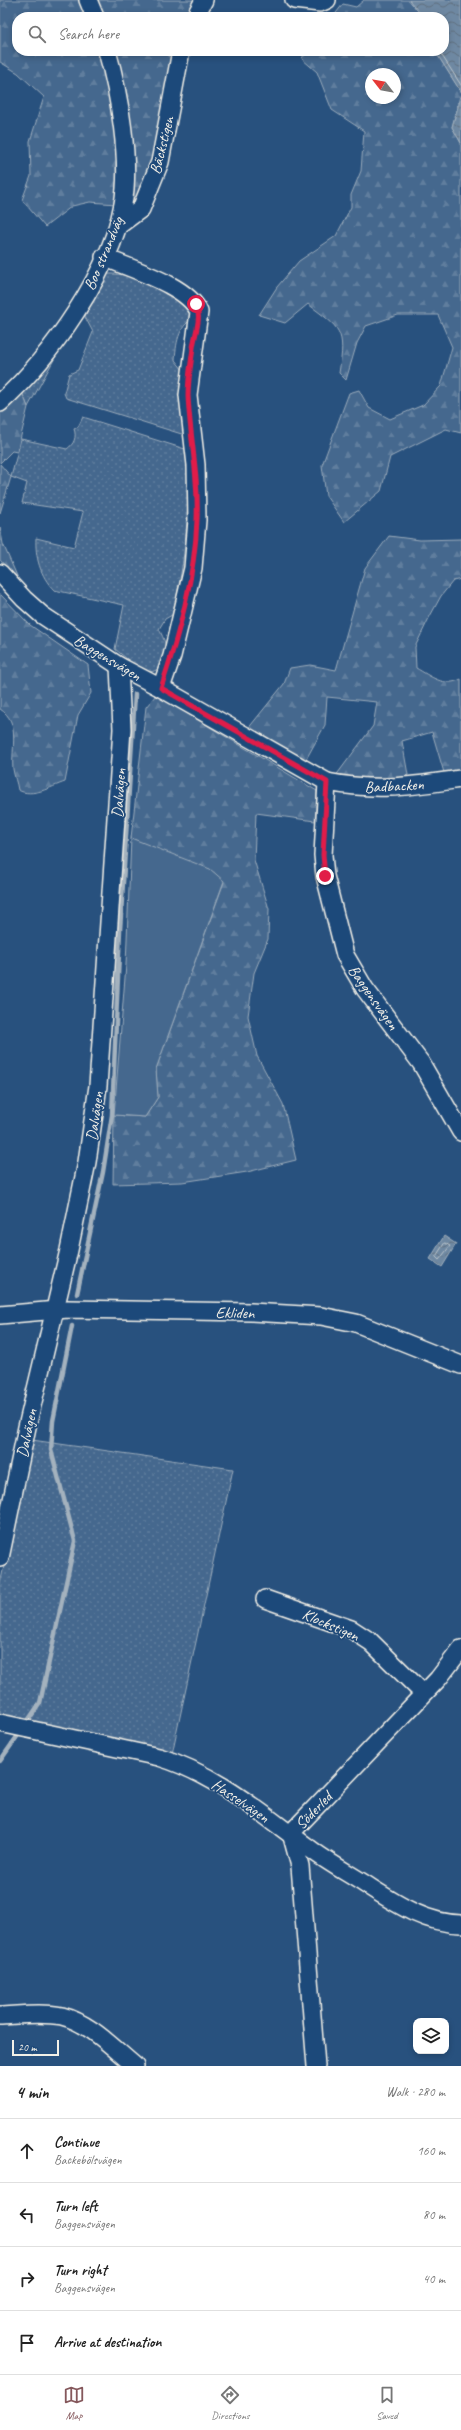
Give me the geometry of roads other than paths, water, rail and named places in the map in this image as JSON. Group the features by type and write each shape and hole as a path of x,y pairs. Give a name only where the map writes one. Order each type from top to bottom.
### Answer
{"street":[{"path":"88,0 93,12"},
{"path":"198,12 204,0"},
{"path":"294,0 320,3 327,0"},
{"name":"Boo strandväg","path":"0,403 20,385 50,350 74,316 118,226 125,189 125,163 115,83 109,56"},
{"name":"Bäckstigen","path":"118,226 141,209 160,162 180,56"},
{"path":"104,257 178,289 196,304 199,312 188,396 196,465 197,520 193,561 172,656 161,688"},
{"name":"Baggensvägen","path":"0,573 24,599 42,615 119,666 161,688 327,782 323,855 325,876 345,955 365,989 422,1063 461,1132"},
{"name":"Dalvägen","path":"0,1558 27,1427 55,1310 87,1162 98,1086 122,729 119,666"},
{"name":"Badbacken","path":"327,782 359,788 392,788 461,779"},
{"name":"Ekliden","path":"0,1315 55,1310 251,1312 327,1317 356,1323 461,1365"},
{"name":"Klockstigen","path":"265,1599 351,1629 381,1650 423,1693"},
{"name":"Söderled","path":"316,2066 300,1866 291,1833 423,1693 461,1650"},
{"name":"Hasselvägen","path":"0,1723 160,1757 180,1763 203,1774 291,1833 308,1848 401,1906 428,1919 461,1924"},
{"path":"0,2016 40,2014 71,2019 96,2034 135,2066"}],"water":[{"path":"409,0 461,0 461,92 438,56 449,56 449,12 419,12"},
{"path":"461,97 461,143 452,127"},
{"path":"444,1236 456,1244 442,1267 430,1259"}],"waterway":[{"path":"77,1294 103,1172 112,1115 120,930 135,694"},
{"path":"25,1725 40,1703 75,1541 51,1450 53,1421 72,1326"},
{"path":"0,1761 21,1731"}]}
